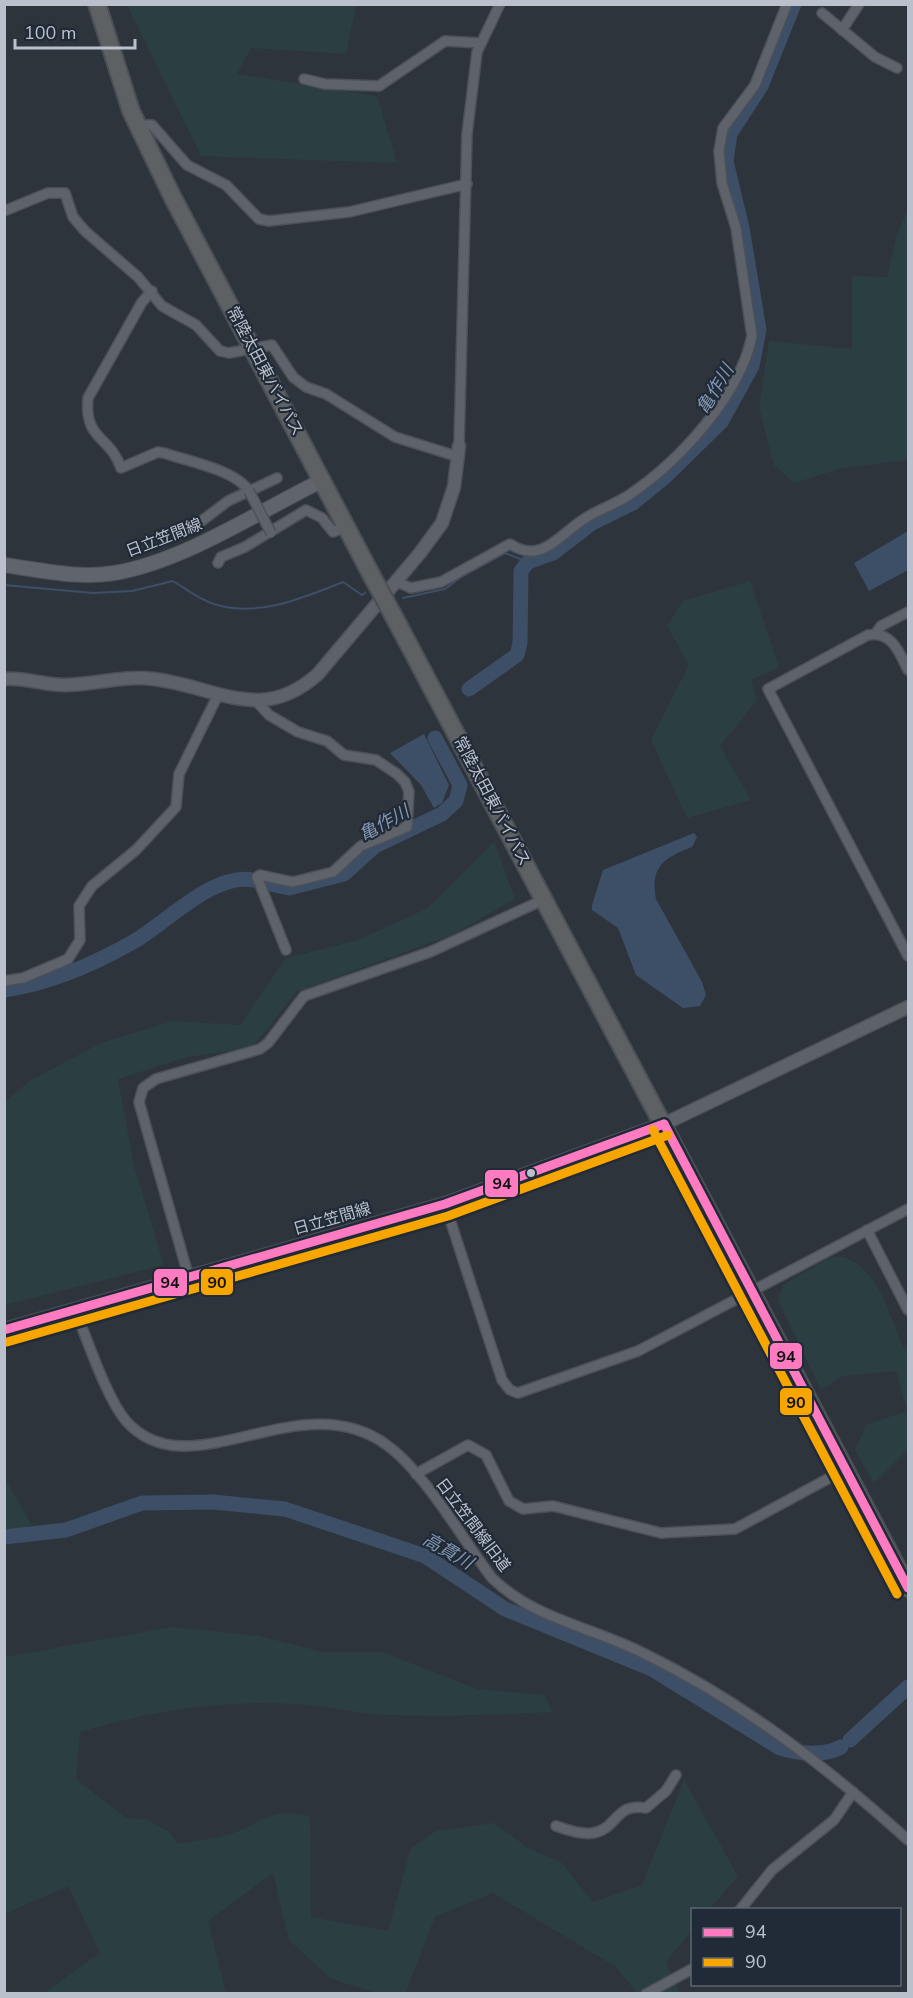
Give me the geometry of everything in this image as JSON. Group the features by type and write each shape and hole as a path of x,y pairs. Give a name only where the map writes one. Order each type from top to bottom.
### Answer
{"highway":[{"name":"常陸太田東バイパス","path":"97,4 124,90 172,196 909,1588"}],"main road":[{"name":"日立笠間線","path":"4,566 73,574 113,574 155,562 198,544 322,480"},
{"name":"日立笠間線","path":"4,1329 445,1204 664,1124"}],"street":[{"path":"4,679 66,685 135,677 176,682 218,695 256,702 286,695 318,674 442,523 454,487 459,451 467,134 477,52 500,4"},
{"path":"395,581 411,588 441,582 510,544 521,551 535,552 563,536 584,519 633,493 695,438 725,395 749,351 752,336 736,228 722,183 719,151 723,128 755,85 787,4"},
{"path":"842,30 860,4"},
{"path":"822,14 875,57 897,68"},
{"path":"304,79 325,84 379,86 445,41 481,44"},
{"path":"138,125 152,125 187,165 226,185 259,219 269,221 349,212 467,184"},
{"path":"4,211 48,193 65,193 73,217 85,231 152,291 162,306 196,325 220,351 229,352 272,345 282,356 293,377 306,387 326,394 377,428 395,437 459,451"},
{"path":"152,291 142,302 88,398 87,414 91,429 117,455 121,468 158,452 233,476 249,490 271,532"},
{"path":"195,526 210,513 249,490 277,478"},
{"path":"218,562 221,557 271,532 306,510 322,518 333,532 347,526"},
{"path":"876,633 881,626 909,612"},
{"path":"909,670 895,643 876,633 868,634 768,690 909,956"},
{"path":"4,981 23,978 68,959 80,940 79,906 92,886 136,850 176,807 179,774 218,695"},
{"path":"256,702 284,725 327,741 344,755 371,758 381,762 402,778 409,792 407,827 361,846 333,872 293,882 260,875 257,877 286,950"},
{"path":"189,1278 139,1102 143,1088 156,1079 260,1049 304,996 430,952 545,899"},
{"path":"664,1124 909,1007"},
{"path":"445,1204 502,1380 510,1390 518,1393 629,1354 909,1209"},
{"path":"867,1230 909,1310"},
{"name":"日立笠間線旧道","path":"75,1310 116,1405 126,1420 140,1434 159,1444 197,1448 267,1430 306,1424 333,1424 365,1433 389,1446 416,1474 492,1578 507,1593 536,1610 647,1654 764,1723 802,1750 909,1840"},
{"path":"416,1474 468,1445 486,1455 509,1501 523,1509 552,1506 661,1533 735,1529 846,1469"},
{"path":"556,1826 592,1834 606,1829 626,1808 635,1806 646,1808 658,1800 676,1775"},
{"path":"743,1908 772,1870 834,1820 853,1792"},
{"path":"646,1994 691,1970"}],"green space":[{"path":"127,5 356,5 346,54 251,48 237,74 377,96 397,163 201,156"},
{"path":"908,209 908,460 842,468 794,483 774,465 759,408 769,341 852,349 852,276 887,277 897,235"},
{"path":"750,581 779,667 751,680 757,700 720,746 751,800 687,818 651,740 689,665 667,626 683,601"},
{"path":"494,842 515,899 452,935 296,992 252,1048 187,1057 118,1079 134,1166 164,1265 5,1305 5,1101 31,1080 103,1042 173,1021 240,1025 286,958 358,940 428,908"},
{"path":"837,1256 851,1260 872,1279 887,1307 903,1347 908,1348 908,1449 874,1483 855,1450 866,1425 907,1411 896,1371 842,1376 821,1390 778,1300 783,1285 829,1258"},
{"path":"5,1479 32,1525 4,1534"},
{"path":"172,1627 259,1636 323,1652 382,1652 477,1689 545,1695 552,1712 404,1716 307,1705 268,1703 214,1705 160,1712 80,1732 76,1779 126,1818 148,1820 168,1831 178,1844 234,1833 278,1814 287,1813 310,1817 311,1917 388,1931 411,1848 436,1831 494,1823 528,1848 562,1863 593,1902 642,1885 684,1780 738,1876 711,1908 691,1908 691,1931 666,1962 680,1993 637,1993 616,1967 493,1893 435,1917 405,1994 377,1993 331,1979 289,1940 273,1873 208,1921 226,1993 44,1993 100,1953 68,1886 5,1914 5,1657"}],"water":[{"path":"908,531 908,570 869,591 854,563"},
{"path":"424,734 449,785 442,803 434,808 421,785 390,753"},
{"path":"694,833 697,837 692,847 674,855 661,865 655,879 656,899 702,982 706,995 700,1006 683,1008 636,975 618,928 592,910 592,905 603,870"}],"waterway":[{"name":"亀作川","path":"469,689 517,655 520,643 521,571 528,562 553,553 592,523 633,503 665,477 721,422 752,366 759,330 742,228 726,161 730,134 761,86 794,4"},
{"path":"403,598 445,589 461,577 505,553 528,562"},
{"path":"4,585 93,593 132,591 173,581 209,602 230,608 247,609 296,600 343,582 362,595 365,593"},
{"name":"亀作川","path":"262,882 289,888 344,874 375,846 442,814 456,801 460,785 435,738"},
{"name":"亀作川","path":"4,990 54,978 103,958 146,934 207,891 238,880 253,880"},
{"name":"高貫川","path":"4,1537 66,1530 142,1503 213,1502 285,1509 425,1556 505,1609 652,1669 780,1748 811,1753 828,1752 841,1747"},
{"name":"高貫川","path":"850,1740 908,1687"}],"transit line":[{"name":"94","path":"664,1124 908,1588"},
{"name":"94","path":"4,1330 445,1204 664,1124"},
{"name":"90","path":"653,1130 897,1594"},
{"name":"90","path":"7,1342 448,1216 668,1135"}]}
